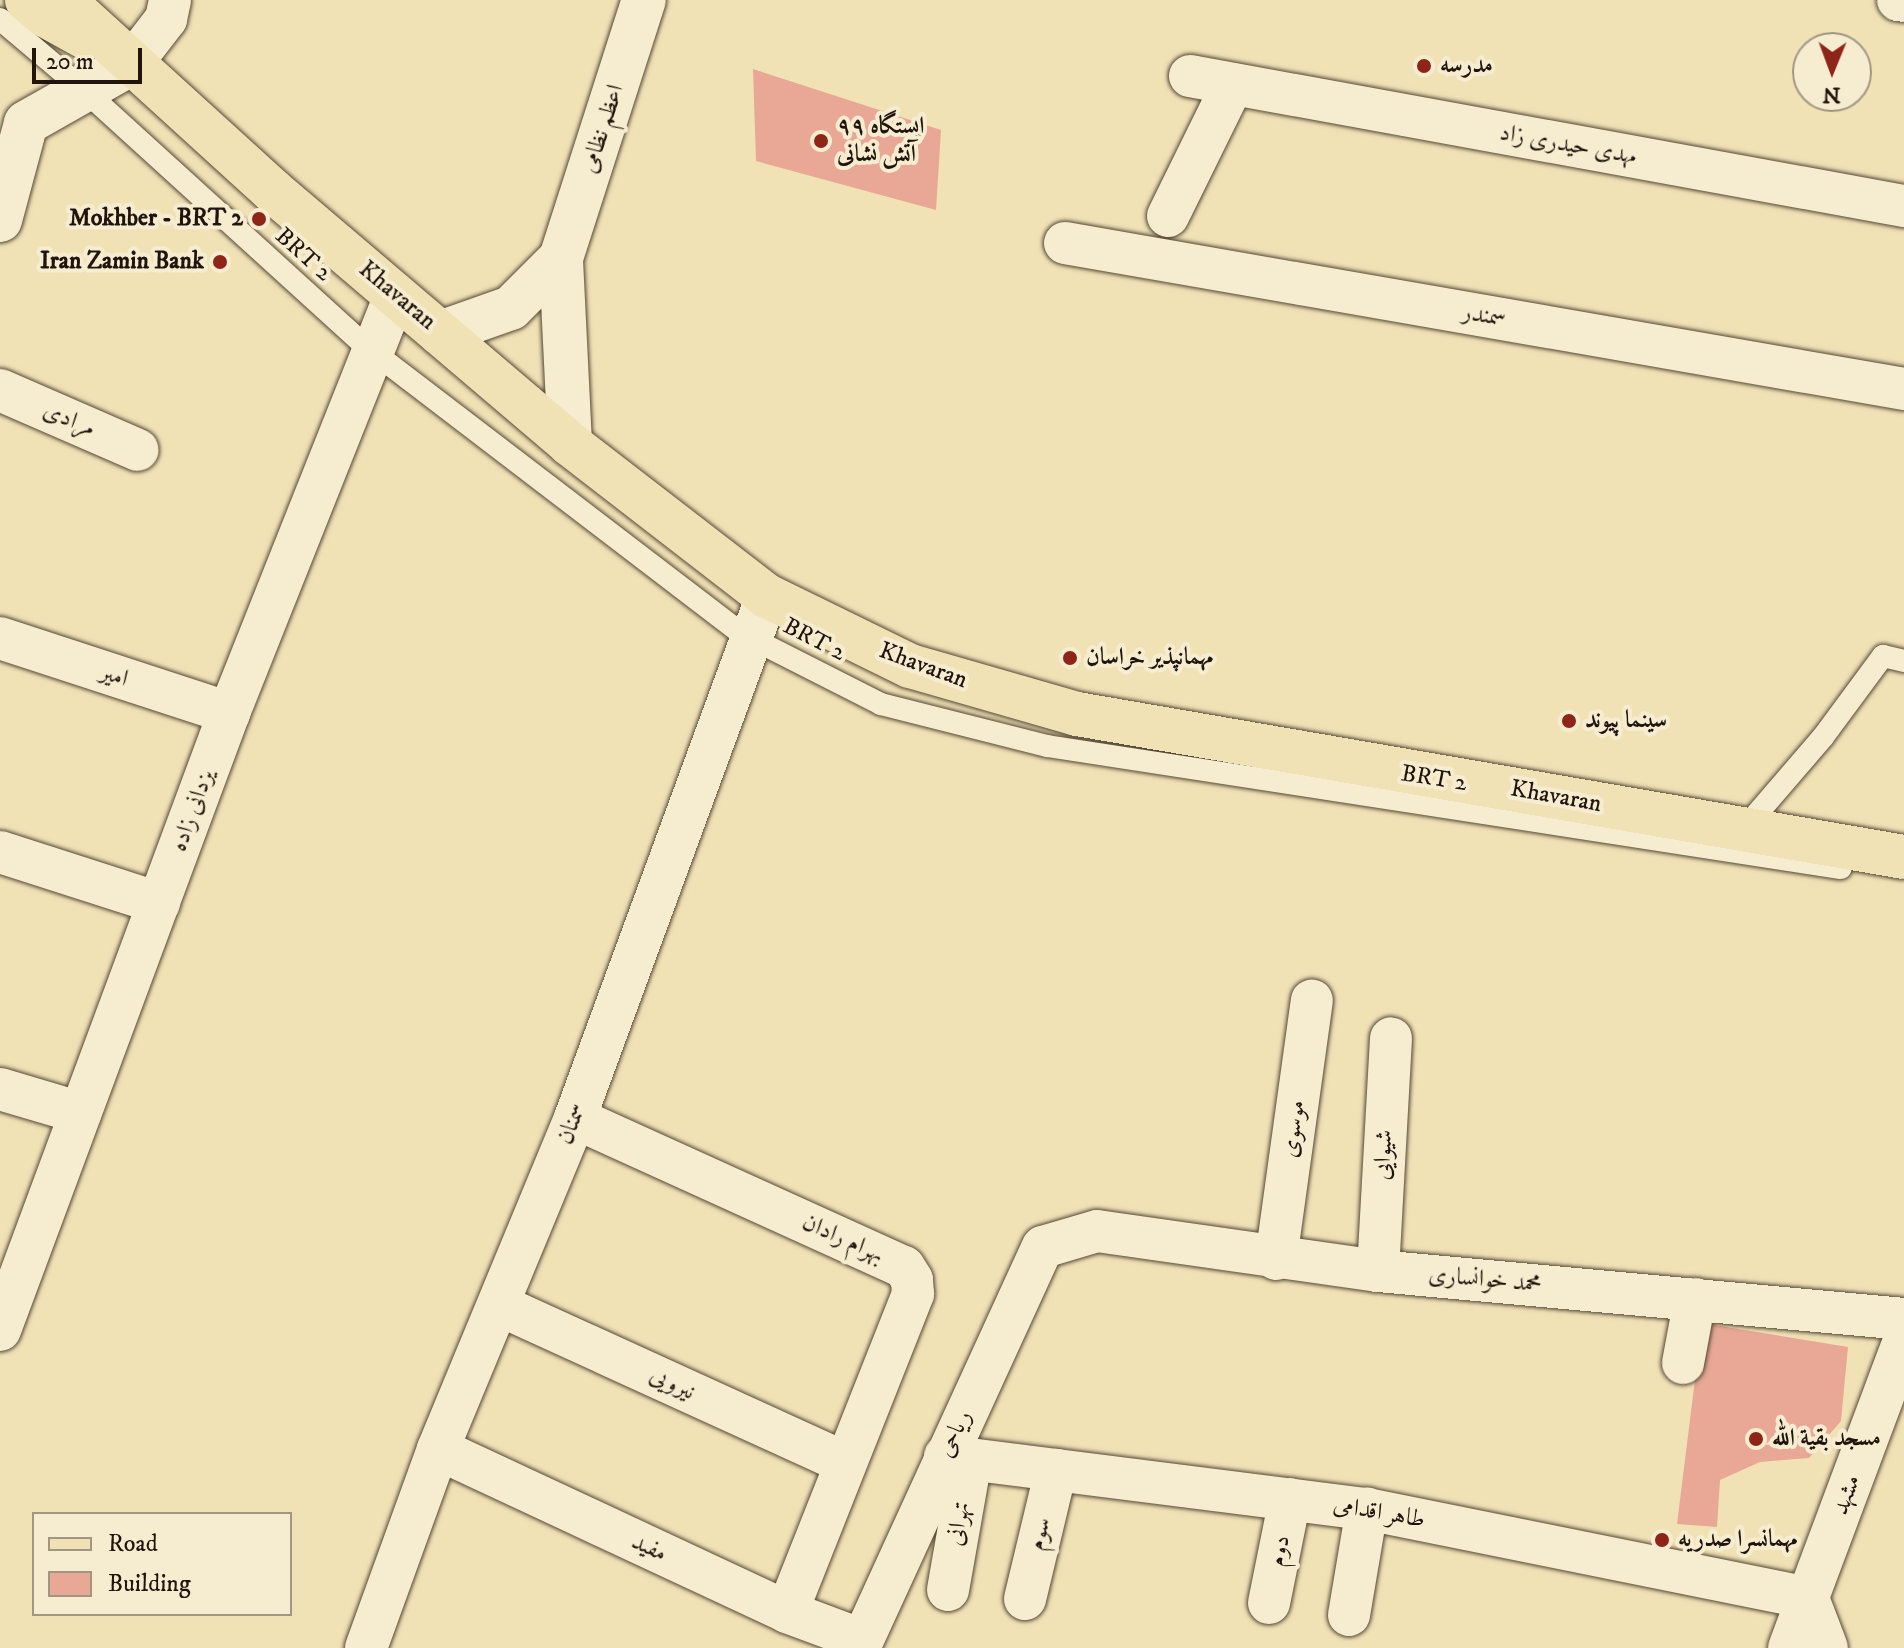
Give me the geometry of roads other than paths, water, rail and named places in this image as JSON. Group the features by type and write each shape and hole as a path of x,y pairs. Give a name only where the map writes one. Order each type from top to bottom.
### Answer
{"main road":[{"name":"Khavaran","path":"27,0 45,15 132,63"},
{"name":"Khavaran","path":"63,0 273,191 570,444 767,596 910,666 1077,714 1904,857"}],"street":[{"path":"0,220 26,123 132,63 166,19 170,0"},
{"name":"اعظم نظامی","path":"570,444 561,258 644,0"},
{"name":"مهدی حیدری زاد","path":"1190,76 1904,206"},
{"path":"1168,216 1233,84"},
{"name":"سمندر","path":"1065,243 1904,389"},
{"name":"اعظم نظامی","path":"440,333 511,308 561,258"},
{"name":"یزدانی زاده","path":"0,1330 11,1265 81,1113 229,713 395,295"},
{"name":"مرادی","path":"0,390 138,450"},
{"name":"سمنان","path":"368,1647 438,1449 575,1118 767,596"},
{"name":"امیر","path":"0,638 229,713"},
{"path":"0,852 159,903"},
{"name":"موسوی","path":"1276,1259 1312,1000"},
{"name":"شیوایی","path":"1378,1271 1391,1038"},
{"path":"0,1089 81,1113"},
{"name":"بهرام رادان","path":"575,1118 904,1267 912,1280 913,1294 787,1612"},
{"name":"محمد خوانساری","path":"1069,1239 1097,1231 1276,1259 1378,1271 1904,1319"},
{"name":"ریاحی","path":"860,1644 958,1457 1043,1247 1069,1239"},
{"path":"1683,1363 1695,1299"},
{"name":"نیرویی","path":"499,1305 845,1463"},
{"name":"مشهد","path":"1789,1648 1904,1341"},
{"name":"مفید","path":"438,1449 860,1644"},
{"name":"طاهر اقدامی","path":"958,1457 1367,1509 1808,1598"},
{"name":"تهرانی","path":"948,1590 958,1457"},
{"name":"سوم","path":"1025,1599 1056,1470"},
{"name":"دوم","path":"1269,1603 1290,1499"},
{"path":"1349,1615 1367,1509"},
{"path":"1808,1598 1822,1642 1827,1648"}],"lane":[{"name":"BRT 2","path":"0,19 84,90 373,352 750,637 881,704 1047,746 1904,878"},
{"path":"1743,830 1823,737 1883,656 1904,661"}],"place":[{"name":"مدرسه","path":"1424,66"},
{"name":"ایستگاه ۹۹ آتش نشانی","path":"821,141"},
{"name":"Mokhber - BRT 2","path":"259,219"},
{"name":"Iran Zamin Bank","path":"220,262"},
{"name":"مهمانپذیر خراسان","path":"1070,658"},
{"name":"سینما پیوند","path":"1569,721"},
{"name":"مسجد بقیة الله","path":"1756,1439"},
{"name":"مهمانسرا صدریه","path":"1662,1540"}]}
